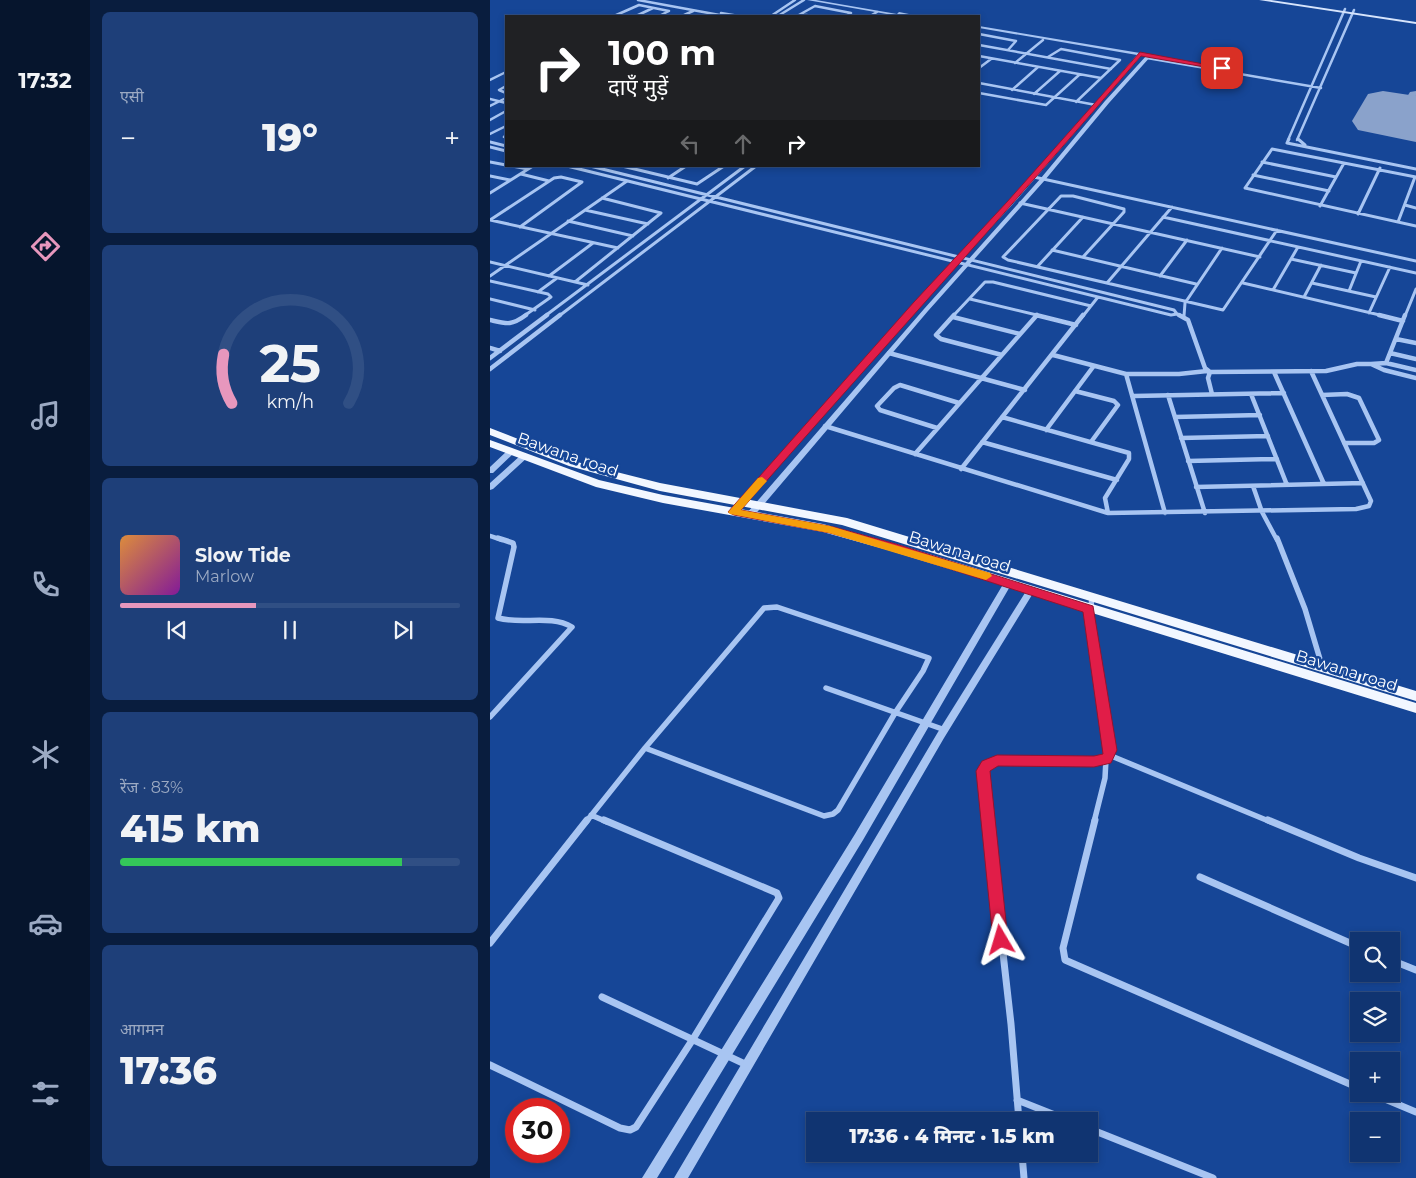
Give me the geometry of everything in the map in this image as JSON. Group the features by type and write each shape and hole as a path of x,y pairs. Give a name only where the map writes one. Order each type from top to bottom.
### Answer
{"main road":[{"path":"1261,0 1416,22"},
{"path":"1284,0 1344,11"},
{"name":"Bawana road","path":"490,431 584,467 738,508 830,530 1031,590 1090,603 1322,666 1416,696"},
{"name":"Bawana road","path":"490,443 596,483 663,499 738,508"},
{"name":"Bawana road","path":"753,511 836,519 1244,654 1416,708"}],"street":[{"path":"638,0 720,15"},
{"path":"654,0 734,15"},
{"path":"772,15 795,0"},
{"path":"780,15 804,0"},
{"path":"809,0 897,15"},
{"path":"825,0 911,15"},
{"path":"616,15 639,5 669,10 661,15"},
{"path":"800,14 815,6 851,13 848,15"},
{"path":"638,15 654,8"},
{"path":"684,15 694,10"},
{"path":"1344,11 1287,143 1382,163 1416,168"},
{"path":"872,15 877,12"},
{"path":"1353,12 1322,87 1297,140 1298,142 1416,168"},
{"path":"800,14 806,15"},
{"path":"980,28 1322,87"},
{"path":"980,28 1139,56"},
{"path":"980,34 1016,41 1008,50"},
{"path":"1015,63 1043,40"},
{"path":"980,45 1111,69"},
{"path":"1048,57 1061,49 1120,60 1076,102"},
{"path":"980,56 1100,78"},
{"path":"738,508 957,260 1034,177 1139,56"},
{"path":"753,511 888,353 1043,179 1107,102 1148,57"},
{"path":"980,67 991,59"},
{"path":"1012,90 1038,67"},
{"path":"1034,94 1060,71"},
{"path":"490,80 505,72"},
{"path":"980,93 1046,105 1079,74"},
{"path":"980,83 1096,105"},
{"path":"505,87 499,90 505,93"},
{"path":"490,106 505,98"},
{"path":"490,99 505,103"},
{"path":"490,120 505,112"},
{"path":"490,134 505,126"},
{"path":"490,142 505,146"},
{"path":"490,147 505,151"},
{"path":"1398,222 1416,177 1275,149 1270,150 1245,187 1246,190 1416,226"},
{"path":"490,162 505,165"},
{"path":"1262,162 1336,177"},
{"path":"1320,206 1344,163"},
{"path":"1358,214 1382,163"},
{"path":"516,167 528,170"},
{"path":"491,192 532,167"},
{"path":"571,167 710,202 1174,310 1177,314"},
{"path":"594,167 1098,297 1171,315 1184,316 1188,320 1208,372 1212,394"},
{"path":"626,167 697,184 722,167"},
{"path":"641,171 647,167"},
{"path":"668,178 684,167"},
{"path":"490,358 745,167"},
{"path":"490,368 755,167"},
{"path":"521,174 550,181"},
{"path":"1253,175 1329,191"},
{"path":"490,176 511,180"},
{"path":"490,220 550,181 561,177 582,182 520,227"},
{"path":"1034,177 1416,261"},
{"path":"490,276 626,181"},
{"path":"1410,192 1416,193"},
{"path":"1083,257 1114,224 1124,212 1124,209 1061,196 1003,254 1004,259 1185,303 1223,310 1277,230"},
{"path":"575,282 660,215 661,212 602,198"},
{"path":"1020,203 1260,257"},
{"path":"1405,206 1416,208"},
{"path":"1107,284 1172,207"},
{"path":"585,210 648,224"},
{"path":"1037,267 1083,217"},
{"path":"1163,217 1416,273"},
{"path":"490,220 618,248"},
{"path":"568,221 633,236"},
{"path":"1160,276 1187,240"},
{"path":"549,276 593,242"},
{"path":"1273,290 1298,247"},
{"path":"1184,316 1185,303 1222,248"},
{"path":"1052,250 1196,284"},
{"path":"1291,259 1356,273"},
{"path":"1349,291 1361,261"},
{"path":"490,262 588,285"},
{"path":"1304,298 1321,265"},
{"path":"1369,313 1390,267"},
{"path":"538,292 557,278"},
{"path":"490,281 538,292 551,297 535,310 511,324 490,320"},
{"path":"1002,355 937,337 937,333 984,282 993,282 1091,306"},
{"path":"1243,283 1403,321"},
{"path":"1312,283 1376,297"},
{"path":"1386,363 1416,289"},
{"path":"961,469 1098,297"},
{"path":"490,299 535,310"},
{"path":"970,299 1076,325"},
{"path":"1411,302 1416,303"},
{"path":"915,454 1037,315"},
{"path":"953,317 1020,334"},
{"path":"1396,338 1416,343"},
{"path":"490,348 500,351"},
{"path":"888,353 1025,390"},
{"path":"1390,353 1416,359"},
{"path":"1053,355 1126,374 1311,371 1386,363 1416,370"},
{"path":"1371,364 1384,370 1416,378"},
{"path":"1046,430 1093,366"},
{"path":"825,426 1108,513 1204,513 1361,509 1371,504 1311,371"},
{"path":"1274,372 1324,484"},
{"path":"1126,374 1134,396 1165,513"},
{"path":"937,428 880,410 877,406 894,388 900,385 959,403"},
{"path":"1075,391 1114,401 1118,405 1091,442"},
{"path":"1134,396 1284,393"},
{"path":"1251,394 1287,485"},
{"path":"1322,395 1347,394 1359,398 1379,440 1374,443 1344,443"},
{"path":"1168,395 1204,513"},
{"path":"1175,417 1260,415"},
{"path":"1002,418 1129,453 1129,459 1105,498 1108,513"},
{"path":"1181,438 1268,436"},
{"path":"982,442 1116,480"},
{"path":"490,472 511,452"},
{"path":"490,487 524,457"},
{"path":"1188,461 1277,459"},
{"path":"1196,487 1363,483"},
{"path":"1253,486 1262,512 1274,532 1301,600 1322,666"},
{"path":"490,536 513,543 514,547 498,618 567,623 572,627 490,717"},
{"path":"649,1178 859,836 1008,583"},
{"path":"681,1178 945,730 1031,590"},
{"path":"1090,603 1110,750 1105,778 1063,948 1065,960 1350,1084"},
{"path":"490,943 644,748 760,611 769,607 777,607 929,658 929,662 895,713 838,810 829,816 824,816 644,748"},
{"path":"826,688 945,730"},
{"path":"1018,1112 1011,1024 983,771 987,764 997,760 1094,762 1108,757 1354,856 1416,878"},
{"path":"490,1066 620,1128 630,1130 636,1127 693,1039 779,898 777,893 590,815"},
{"path":"1200,877 1350,943"},
{"path":"1400,964 1416,970"},
{"path":"602,997 747,1065"},
{"path":"1017,1100 1047,1112"},
{"path":"1392,1102 1416,1112"},
{"path":"1098,1132 1214,1178"},
{"path":"1023,1162 1024,1178"}],"taxiway":[{"path":"1404,116 1416,96"}],"runway":[{"path":"1416,109 1383,103 1373,121 1416,129"}],"slow traffic":[{"path":"762,481 734,512 823,528 986,576"}],"route":[{"path":"1001,940 983,771 987,764 997,760 1094,762 1106,759 1110,755 1089,620 1089,609 892,547 823,528 734,512 917,304 1010,204 1140,54 1222,68"}]}
